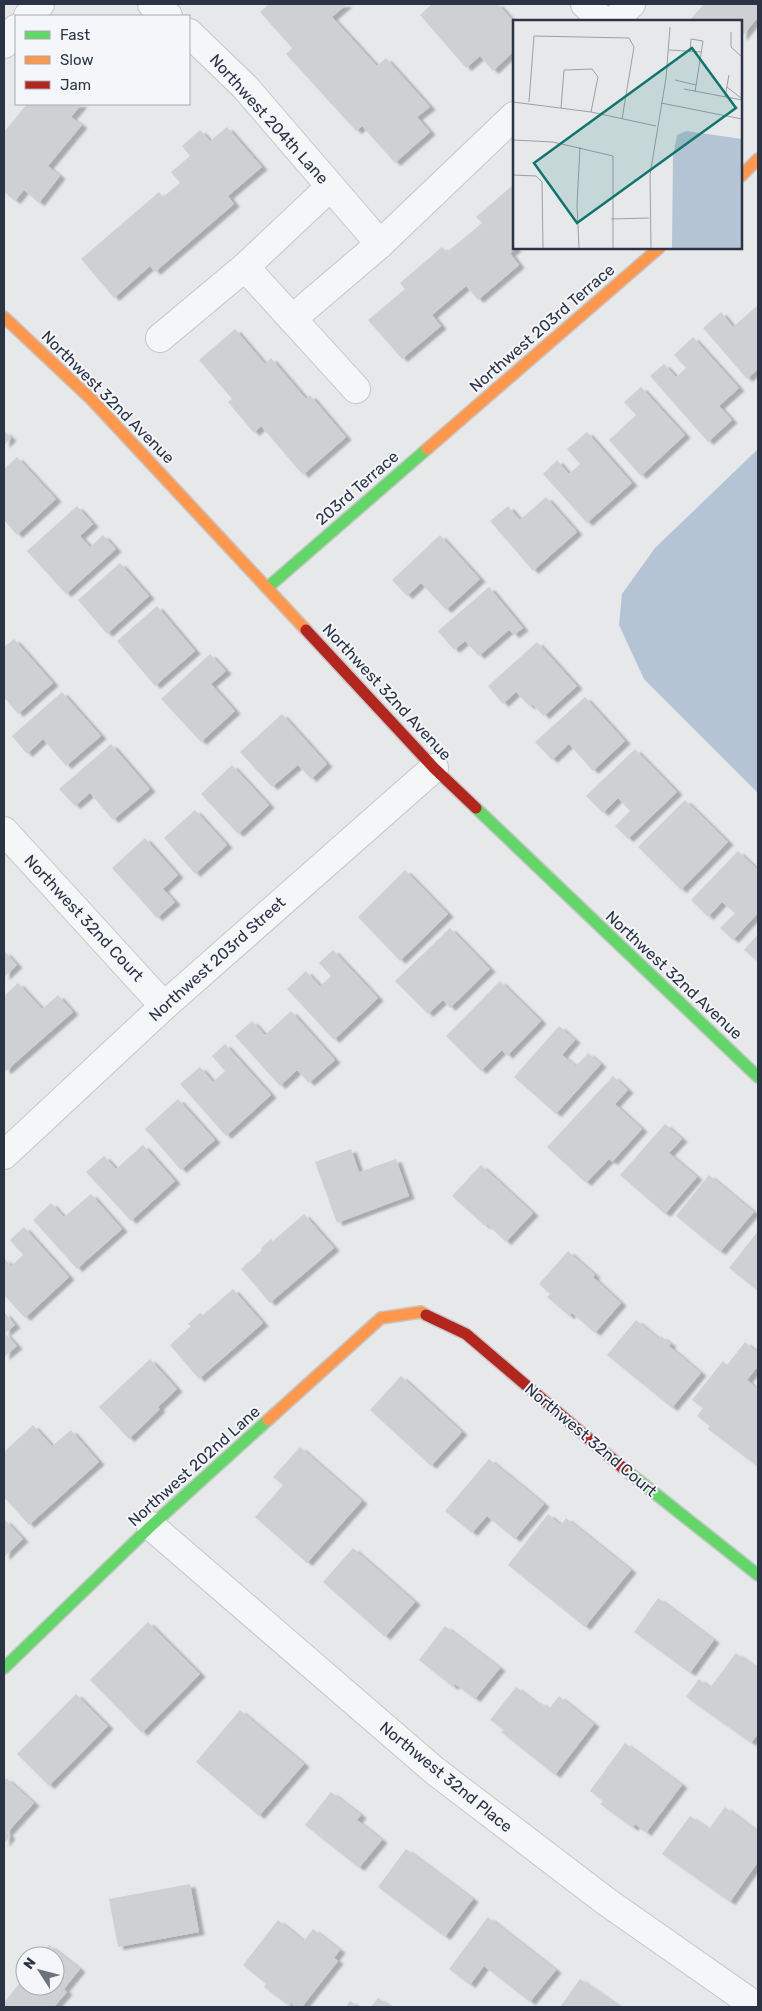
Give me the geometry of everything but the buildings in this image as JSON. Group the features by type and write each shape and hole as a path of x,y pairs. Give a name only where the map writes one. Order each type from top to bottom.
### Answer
{"street":[{"path":"29,15 40,4"},
{"path":"152,4 167,15"},
{"path":"586,4 602,20"},
{"path":"615,20 631,4"},
{"name":"Northwest 204th Lane","path":"160,338 245,267 330,187 245,87 190,34"},
{"path":"292,319 380,244 513,117"},
{"path":"742,175 758,159"},
{"path":"330,187 380,244"},
{"name":"Northwest 203rd Terrace","path":"468,413 658,249"},
{"path":"245,267 356,389"},
{"name":"Northwest 32nd Avenue","path":"4,317 92,400 434,768 758,1077"},
{"name":"203rd Terrace","path":"267,588 468,413"},
{"name":"Northwest 203rd Street","path":"4,1155 164,1006 434,768"},
{"name":"Northwest 32nd Court","path":"4,831 164,1006"},
{"name":"Northwest 32nd Court","path":"420,1312 466,1334 597,1448 758,1575"},
{"name":"Northwest 202nd Lane","path":"4,1668 151,1526 381,1318 420,1312"},
{"name":"Northwest 32nd Place","path":"151,1526 435,1772 607,1902 757,2007"}],"water":[{"path":"758,449 758,793 644,679 619,625 622,594 655,548"}],"traffic: fast":[{"path":"267,588 427,449"},
{"path":"476,808 758,1077"},
{"path":"4,1668 151,1526 268,1420"},
{"path":"623,1468 758,1575"}],"traffic: slow":[{"path":"742,175 758,159"},
{"path":"427,449 658,249"},
{"path":"4,317 92,400 306,630"},
{"path":"268,1420 381,1318 421,1312 426,1315"}],"traffic: jam":[{"path":"306,630 434,768 476,808"},
{"path":"426,1315 466,1334 623,1468"}]}
